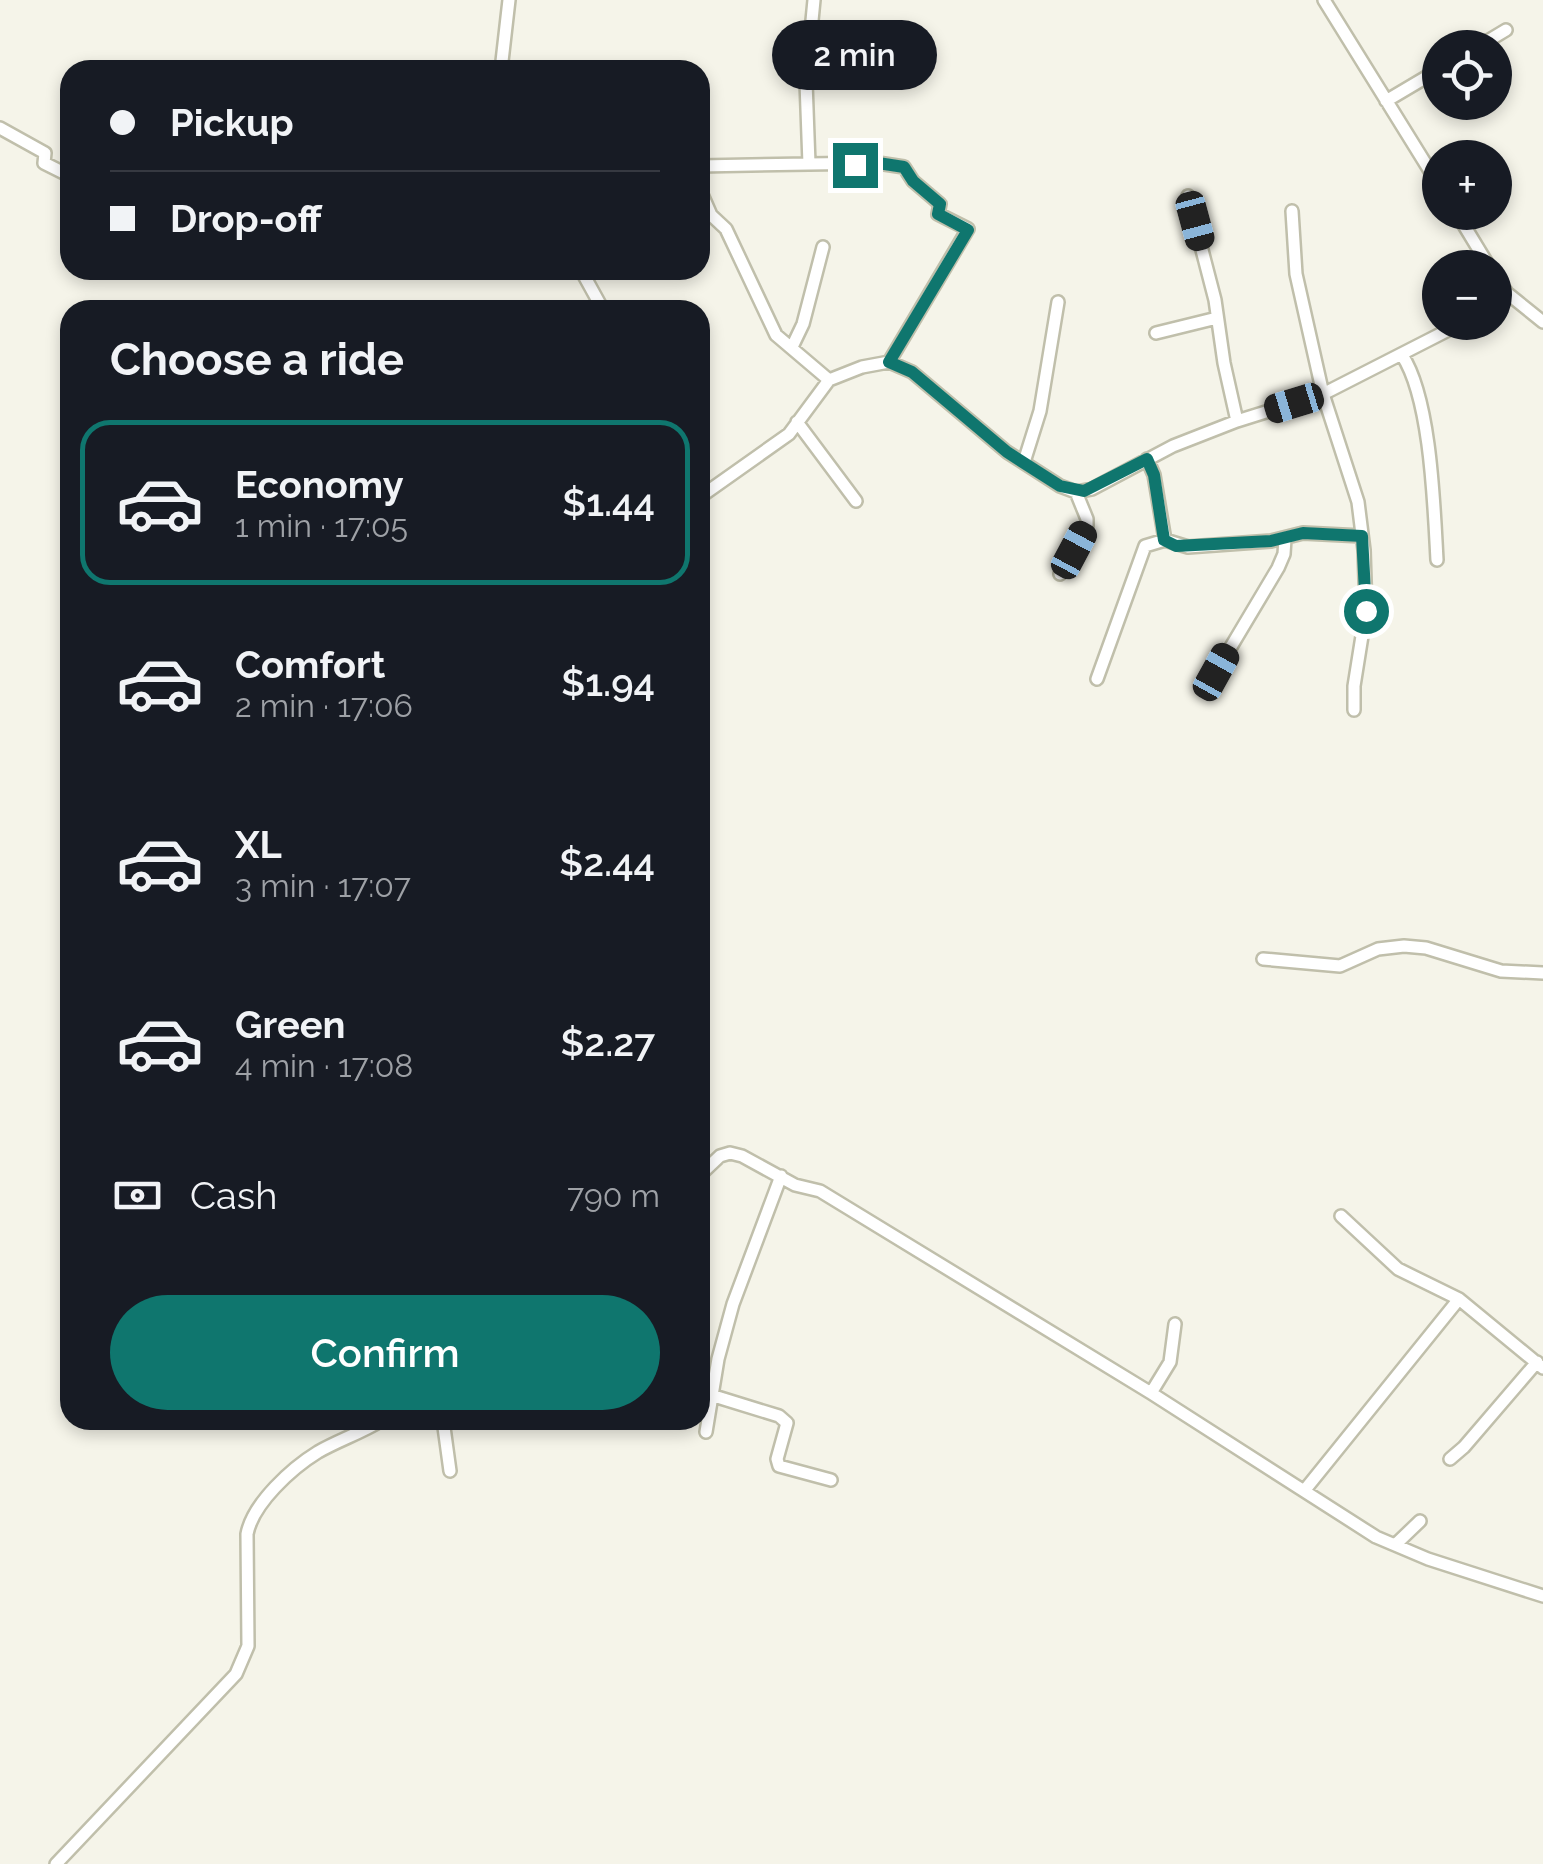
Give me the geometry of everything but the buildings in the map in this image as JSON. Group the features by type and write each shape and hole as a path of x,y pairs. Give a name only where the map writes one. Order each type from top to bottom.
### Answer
{"street":[{"path":"502,60 508,0"},
{"path":"808,164 806,82 814,0"},
{"path":"1324,0 1422,158"},
{"path":"1386,101 1422,79"},
{"path":"0,128 46,153 44,163 60,171"},
{"path":"710,166 878,163 904,167 913,181 940,204 938,214 968,230 889,362"},
{"path":"1188,196 1211,282 1237,421"},
{"path":"1292,211 1296,274 1322,394 1358,502 1366,611 1354,710"},
{"path":"710,221 726,230 776,334 829,380"},
{"path":"792,347 804,324 823,247"},
{"path":"1512,297 1543,322"},
{"path":"1024,462 1040,411 1058,302"},
{"path":"1156,333 1217,318"},
{"path":"710,490 776,445 829,380 862,367 889,362 912,372 1024,462 1076,492 1092,489 1147,459 1237,421 1322,394 1431,340"},
{"path":"1402,356 1415,380 1428,454 1437,560"},
{"path":"797,422 856,501"},
{"path":"1147,459 1154,475 1164,540"},
{"path":"1060,574 1088,519 1076,492"},
{"path":"1097,680 1145,546 1164,540 1188,547 1303,533 1362,536"},
{"path":"1216,672 1278,568 1285,538"},
{"path":"1263,959 1340,966 1378,949 1404,946 1426,948 1501,970 1543,973"},
{"path":"710,1166 720,1156 730,1154 795,1185 820,1191 1376,1537 1428,1559 1543,1596"},
{"path":"710,1414 718,1358 733,1304 781,1176"},
{"path":"1341,1216 1398,1269 1459,1299 1540,1365 1464,1448 1450,1458"},
{"path":"1304,1491 1459,1299"},
{"path":"1151,1394 1170,1362 1175,1324"},
{"path":"714,1396 779,1416 787,1423 777,1458 779,1466 831,1480"},
{"path":"56,1864 236,1674 248,1646 248,1534 260,1508 314,1454 367,1430"},
{"path":"445,1430 450,1471"},
{"path":"1395,1544 1420,1522"}],"route":[{"path":"855,165 904,167 913,181 940,204 938,214 968,230 889,362 912,372 1007,452 1060,486 1076,492 1092,489 1147,459 1154,475 1164,540 1176,546 1271,541 1303,533 1362,536 1366,611"}]}
